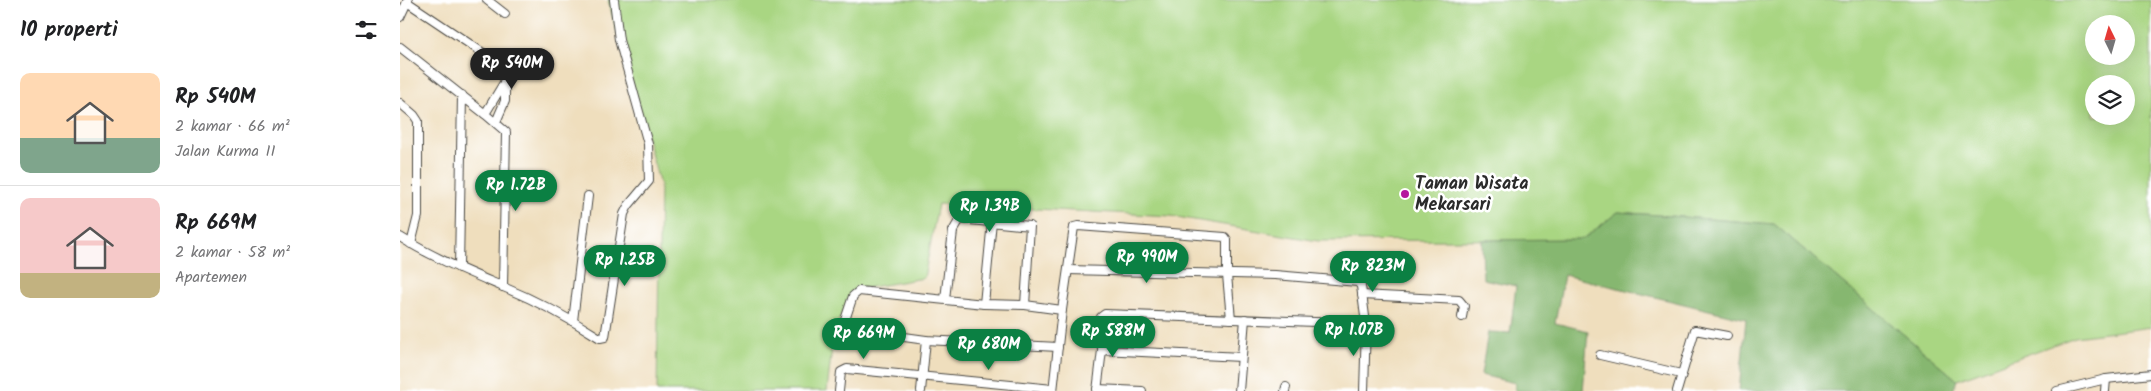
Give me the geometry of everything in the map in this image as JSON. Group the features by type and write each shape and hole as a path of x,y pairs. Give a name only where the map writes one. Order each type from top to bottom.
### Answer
{"street":[{"path":"486,0 505,14"},
{"path":"400,237 459,268 573,321 600,338 605,337 624,214 628,206 649,181 648,144 619,40 614,0"},
{"path":"400,17 407,1 498,63 505,81 505,101 496,122"},
{"path":"400,48 504,128 507,136 503,287"},
{"path":"486,114 505,81"},
{"path":"459,268 462,95"},
{"path":"400,103 418,121 418,216 411,244"},
{"path":"573,321 588,196"},
{"path":"945,299 954,231 958,221 960,219 992,221 1030,226 1024,305"},
{"path":"984,304 992,221"},
{"path":"839,391 843,369 1053,390 1072,230 1078,226 1225,237 1227,240 1227,275 1231,319"},
{"path":"1068,270 1275,275 1361,284 1366,324 1364,391"},
{"path":"1058,347 926,340 847,329 844,323 853,296 859,291 1062,310"},
{"path":"1362,296 1459,300 1464,306 1462,317"},
{"path":"1142,391 1097,390 1102,350 1101,317 1105,314 1366,324"},
{"path":"1239,391 1245,319"},
{"path":"1677,391 1695,330 1727,336"},
{"path":"921,391 926,340"},
{"path":"1102,350 1241,357"},
{"path":"1600,355 1682,374"},
{"path":"2057,391 2106,378 2151,374"},
{"path":"2105,391 2106,378"}],"green space":[{"name":"Taman Wisata Mekarsari","path":"608,0 2151,0 2151,327 2075,337 1957,380 1774,224 1618,212 1583,239 1318,241 1171,216 938,204 924,278 854,290 834,330 827,391 657,391 660,185"},
{"path":"1618,212 1774,224 1957,380 1953,391 1739,391 1746,319 1564,275 1555,323 1588,331 1583,391 1515,391 1515,383 1481,375 1488,332 1510,333 1516,286 1483,279 1482,240 1583,239"}],"place":[{"name":"Taman Wisata Mekarsari","path":"1405,194"}]}
